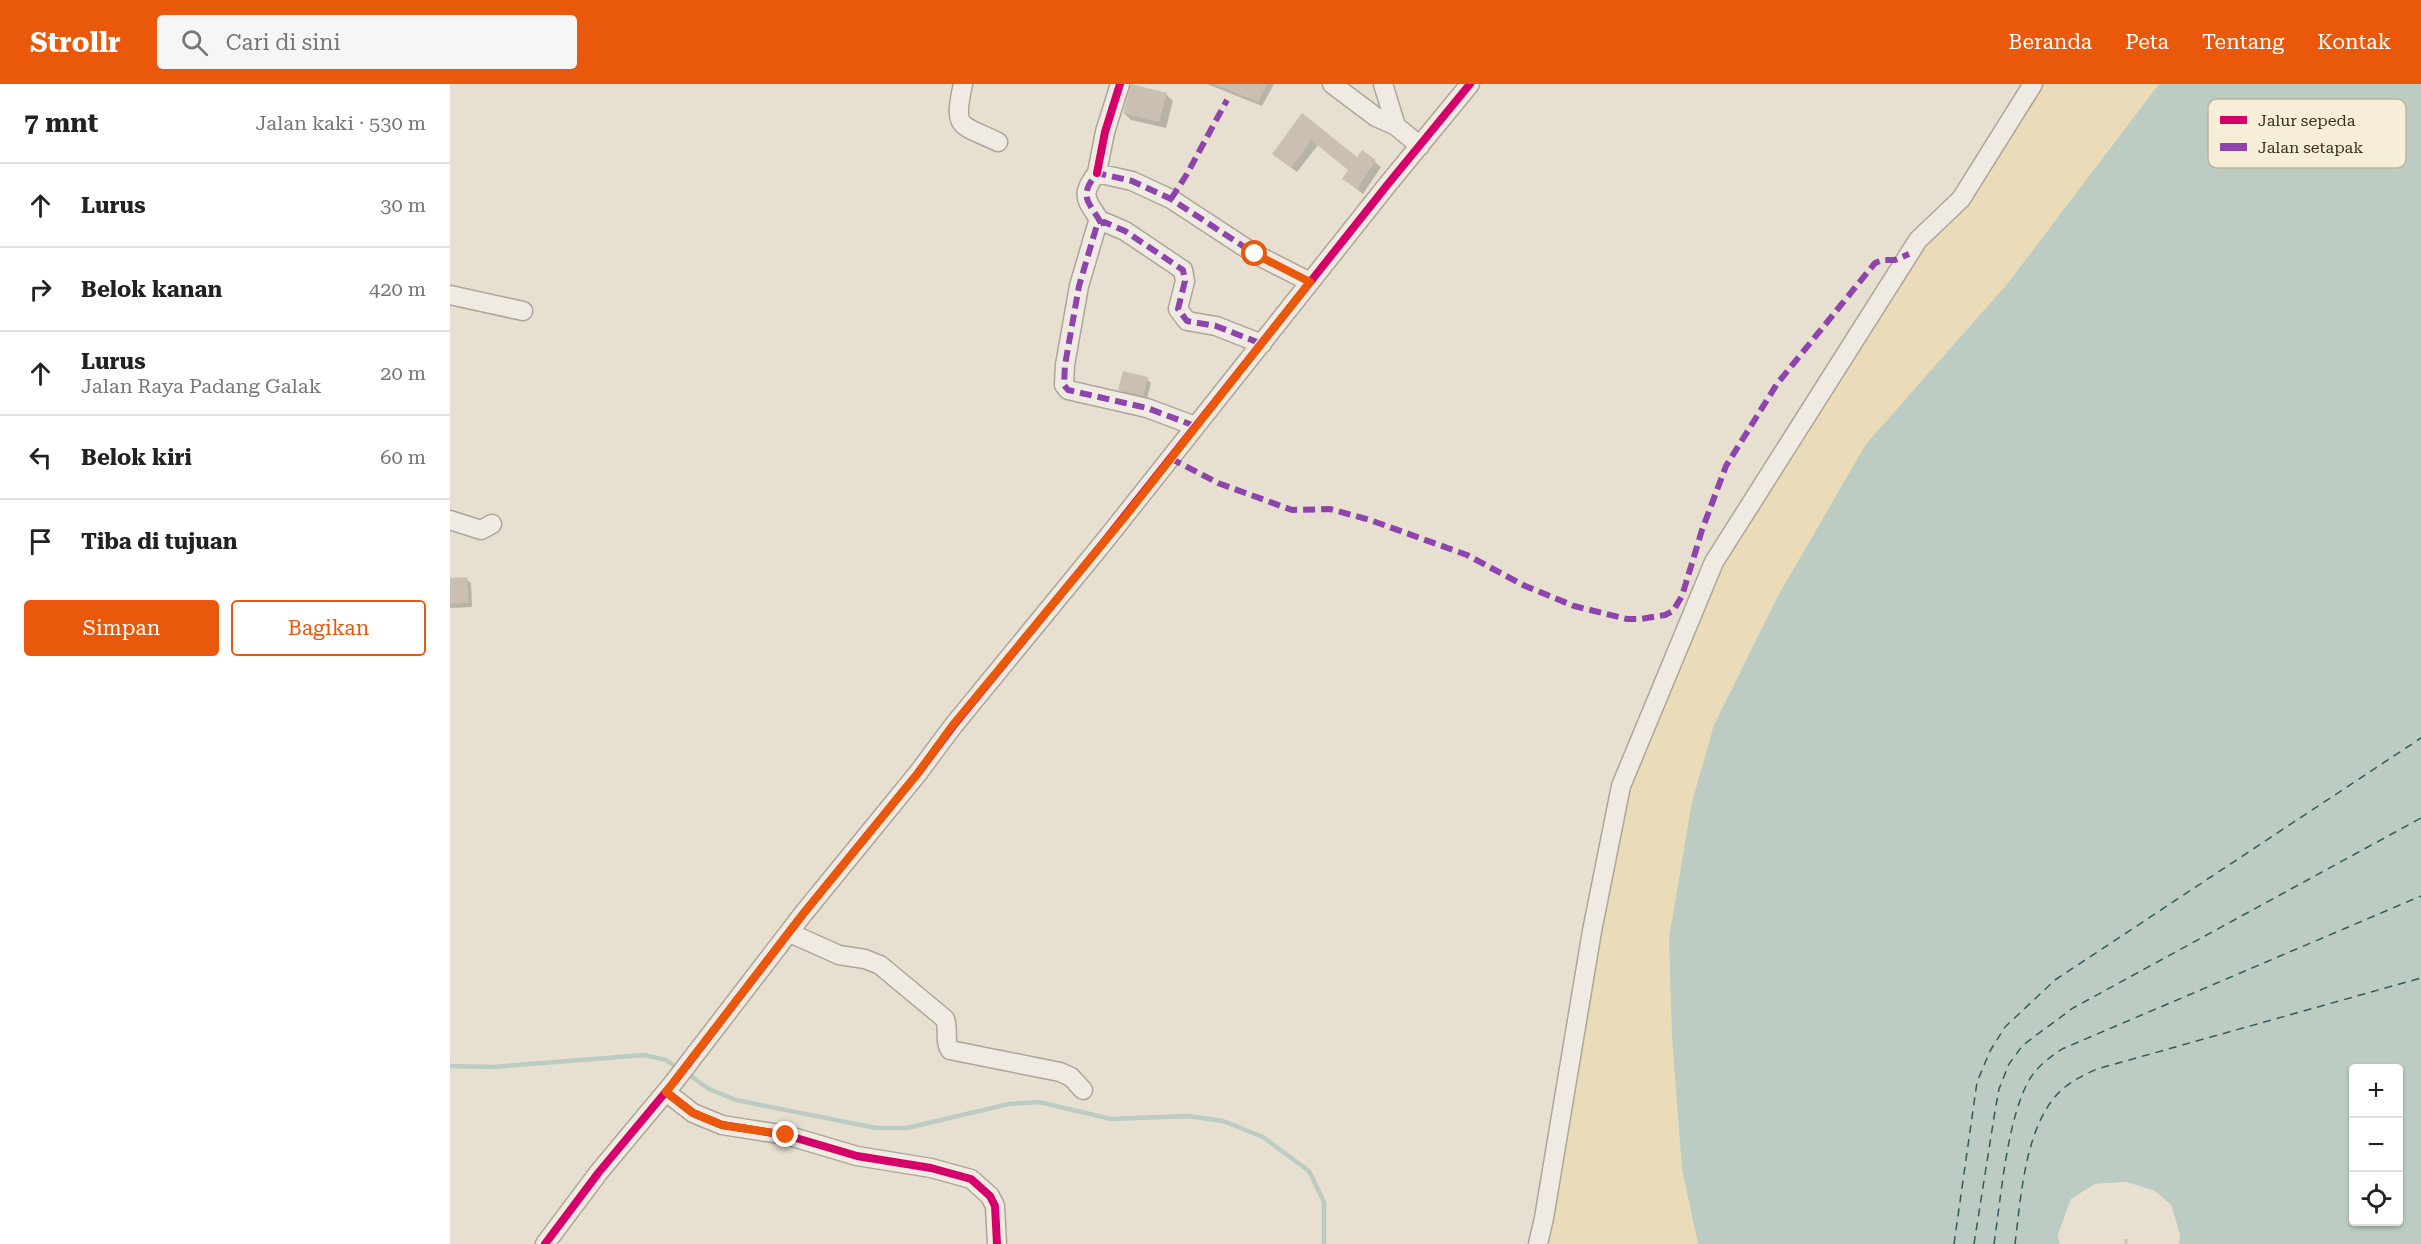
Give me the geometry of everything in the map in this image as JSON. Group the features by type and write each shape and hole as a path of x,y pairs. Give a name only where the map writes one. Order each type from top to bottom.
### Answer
{"street":[{"path":"963,84 957,111 959,121 964,126 998,142"},
{"path":"1101,223 1085,195 1087,186 1097,173 1105,132 1120,84"},
{"path":"1332,84 1376,117 1395,126 1420,146"},
{"path":"1383,84 1395,126"},
{"path":"545,1244 599,1172 670,1087 918,773 952,726 1124,518 1195,426 1470,84"},
{"path":"1538,1244 1592,931 1621,786 1714,562 1918,240 1961,199 2033,84"},
{"path":"1097,173 1132,181 1171,199 1255,254 1310,282"},
{"path":"1101,223 1109,223 1125,231 1183,270 1185,281 1178,309 1187,321 1216,326 1262,344"},
{"path":"1101,223 1093,234 1079,286 1065,365 1064,386 1068,390 1147,408 1195,426"},
{"path":"450,295 523,311"},
{"path":"450,520 481,530 492,524"},
{"path":"790,933 839,955 871,961 890,972 945,1019 948,1029 947,1045 950,1050 1060,1072 1071,1077 1083,1090"},
{"path":"670,1087 693,1113 722,1125 786,1135 857,1156 939,1169 971,1179 990,1196 995,1206 997,1244"}],"path":[{"path":"2126,1239 2126,1244"}],"sand":[{"path":"2033,84 2159,84 2008,283 1866,444 1672,1037 1682,1169 1698,1244 1538,1244 1621,786 1714,562 1909,254 1961,199"}],"shaded area":[{"path":"2159,84 2421,84 2421,1244 2179,1244 2180,1235 2171,1205 2155,1191 2126,1182 2095,1184 2071,1199 2058,1235 2060,1244 1698,1244 1682,1169 1672,1037 1669,938 1692,802 1714,725 1778,596 1866,444 2008,283"}],"pier":[{"path":"2126,1182 2155,1191 2171,1205 2180,1235 2179,1244 2176,1244 2177,1236 2168,1207 2153,1194 2126,1185 2096,1187 2074,1201 2061,1236 2063,1244 2060,1244 2058,1235 2071,1199 2095,1184"}],"building":[{"path":"1131,84 1167,93 1159,122 1123,113"},
{"path":"1214,84 1267,84 1258,102"},
{"path":"1302,113 1357,157 1362,150 1376,160 1357,189 1342,179 1348,170 1311,140 1291,168 1272,154"},
{"path":"1123,371 1148,377 1143,396 1118,390"},
{"path":"467,577 469,603 450,604 450,578"}],"waterway":[{"path":"450,1066 493,1067 644,1055 666,1060 678,1068"},
{"path":"685,1072 709,1089 736,1100 876,1128 907,1128 1009,1104 1039,1102 1111,1119 1188,1116 1223,1121 1263,1137 1309,1171 1324,1202 1324,1244"}],"ferry route":[{"path":"1954,1244 1977,1082 1990,1051 2005,1027 2055,980 2421,738"},
{"path":"1974,1244 1999,1089 2009,1064 2023,1045 2073,1008 2421,818"},
{"path":"1994,1244 2006,1158 2016,1113 2031,1077 2049,1058 2062,1049 2421,896"},
{"path":"2015,1244 2023,1182 2033,1138 2041,1118 2065,1087 2097,1069 2421,978"}],"marked path":[{"path":"1171,199 1227,100"},
{"path":"1101,223 1086,193 1097,173 1132,181 1171,199 1255,254 1310,282"},
{"path":"1195,426 1147,408 1068,390 1064,385 1065,365 1079,286 1097,225 1104,222 1125,231 1183,270 1185,281 1178,309 1187,321 1216,326 1262,344"},
{"path":"1170,458 1218,483 1292,510 1330,509 1370,520 1467,555 1523,585 1574,606 1627,619 1665,615 1673,611 1682,596 1702,530 1726,466 1777,384 1875,263 1895,260 1909,254"}],"cycle path":[{"path":"1097,173 1105,132 1120,84"},
{"path":"545,1244 599,1172 674,1082 803,914 1470,84"},
{"path":"666,1092 693,1113 722,1125 786,1135 857,1156 931,1168 971,1179 990,1196 995,1206 997,1244"}],"route":[{"path":"786,1135 722,1125 693,1113 666,1092 803,914 941,744 952,726 1124,518 1310,282 1255,254"}]}
